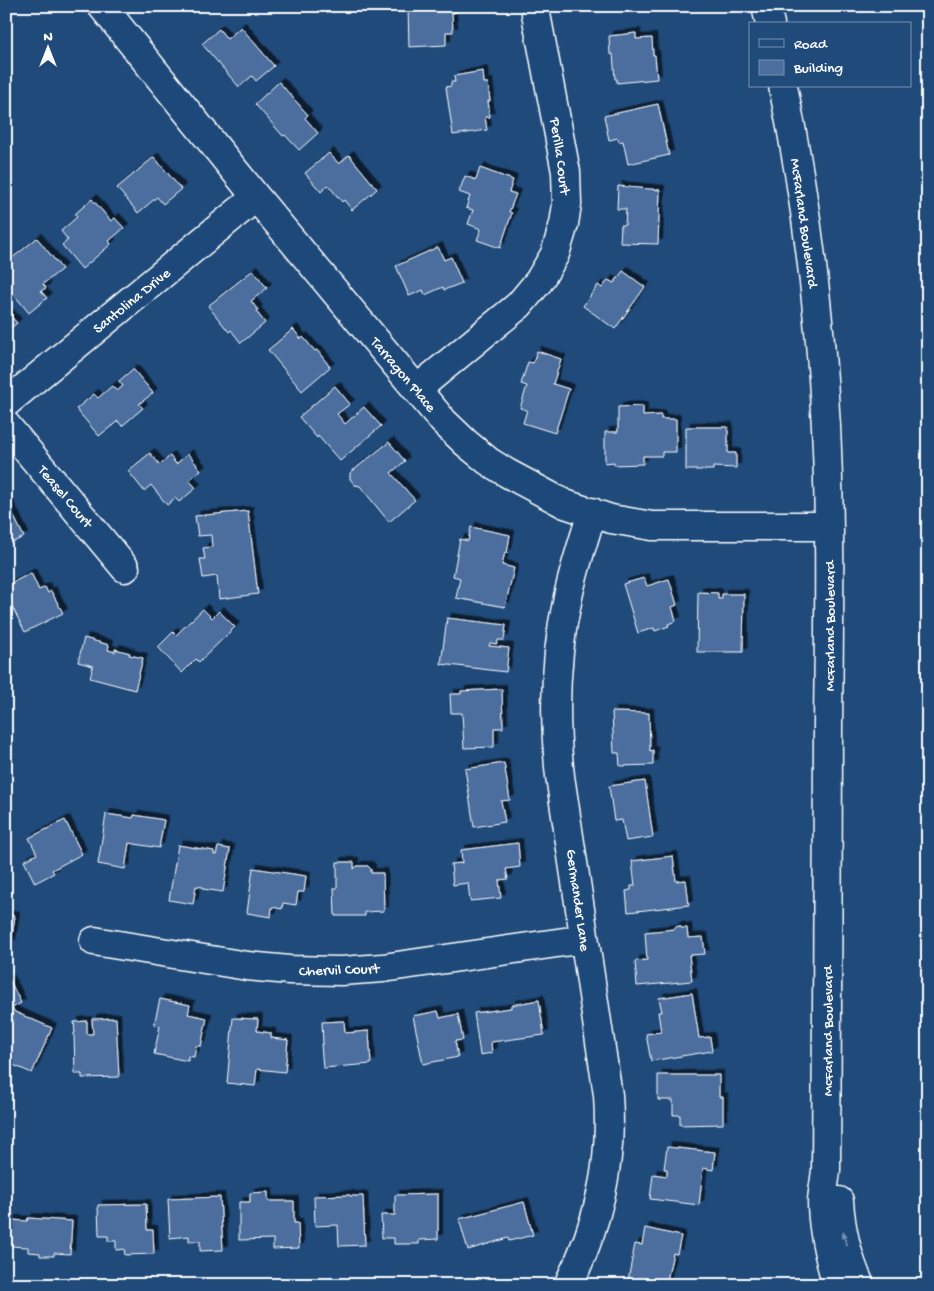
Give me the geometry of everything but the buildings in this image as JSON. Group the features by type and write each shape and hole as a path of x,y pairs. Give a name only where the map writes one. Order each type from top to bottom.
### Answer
{"street":[{"name":"Tarragon Place","path":"102,6 256,197 443,422 488,461 566,504 611,519 652,526 829,526"},
{"path":"766,6 770,22"},
{"name":"Perilla Court","path":"417,389 511,311 533,290 555,254 562,234 567,204 566,172 536,14"},
{"name":"McFarland Boulevard","path":"783,88 800,181 809,247 817,314 826,429 829,526 826,1170 822,1200 829,1255 837,1285"},
{"name":"Santolina Drive","path":"6,403 256,197"},
{"name":"Teasel Court","path":"6,425 125,568"},
{"name":"Germander Lane","path":"568,1285 584,1252 597,1212 604,1180 608,1138 608,1094 560,776 555,712 557,670 564,618 573,576 592,512"},
{"name":"Chervil Court","path":"94,941 247,966 289,970 341,970 383,968 584,938"},
{"name":"McFarland Boulevard","path":"826,1170 839,1200 848,1250 860,1285"}]}
